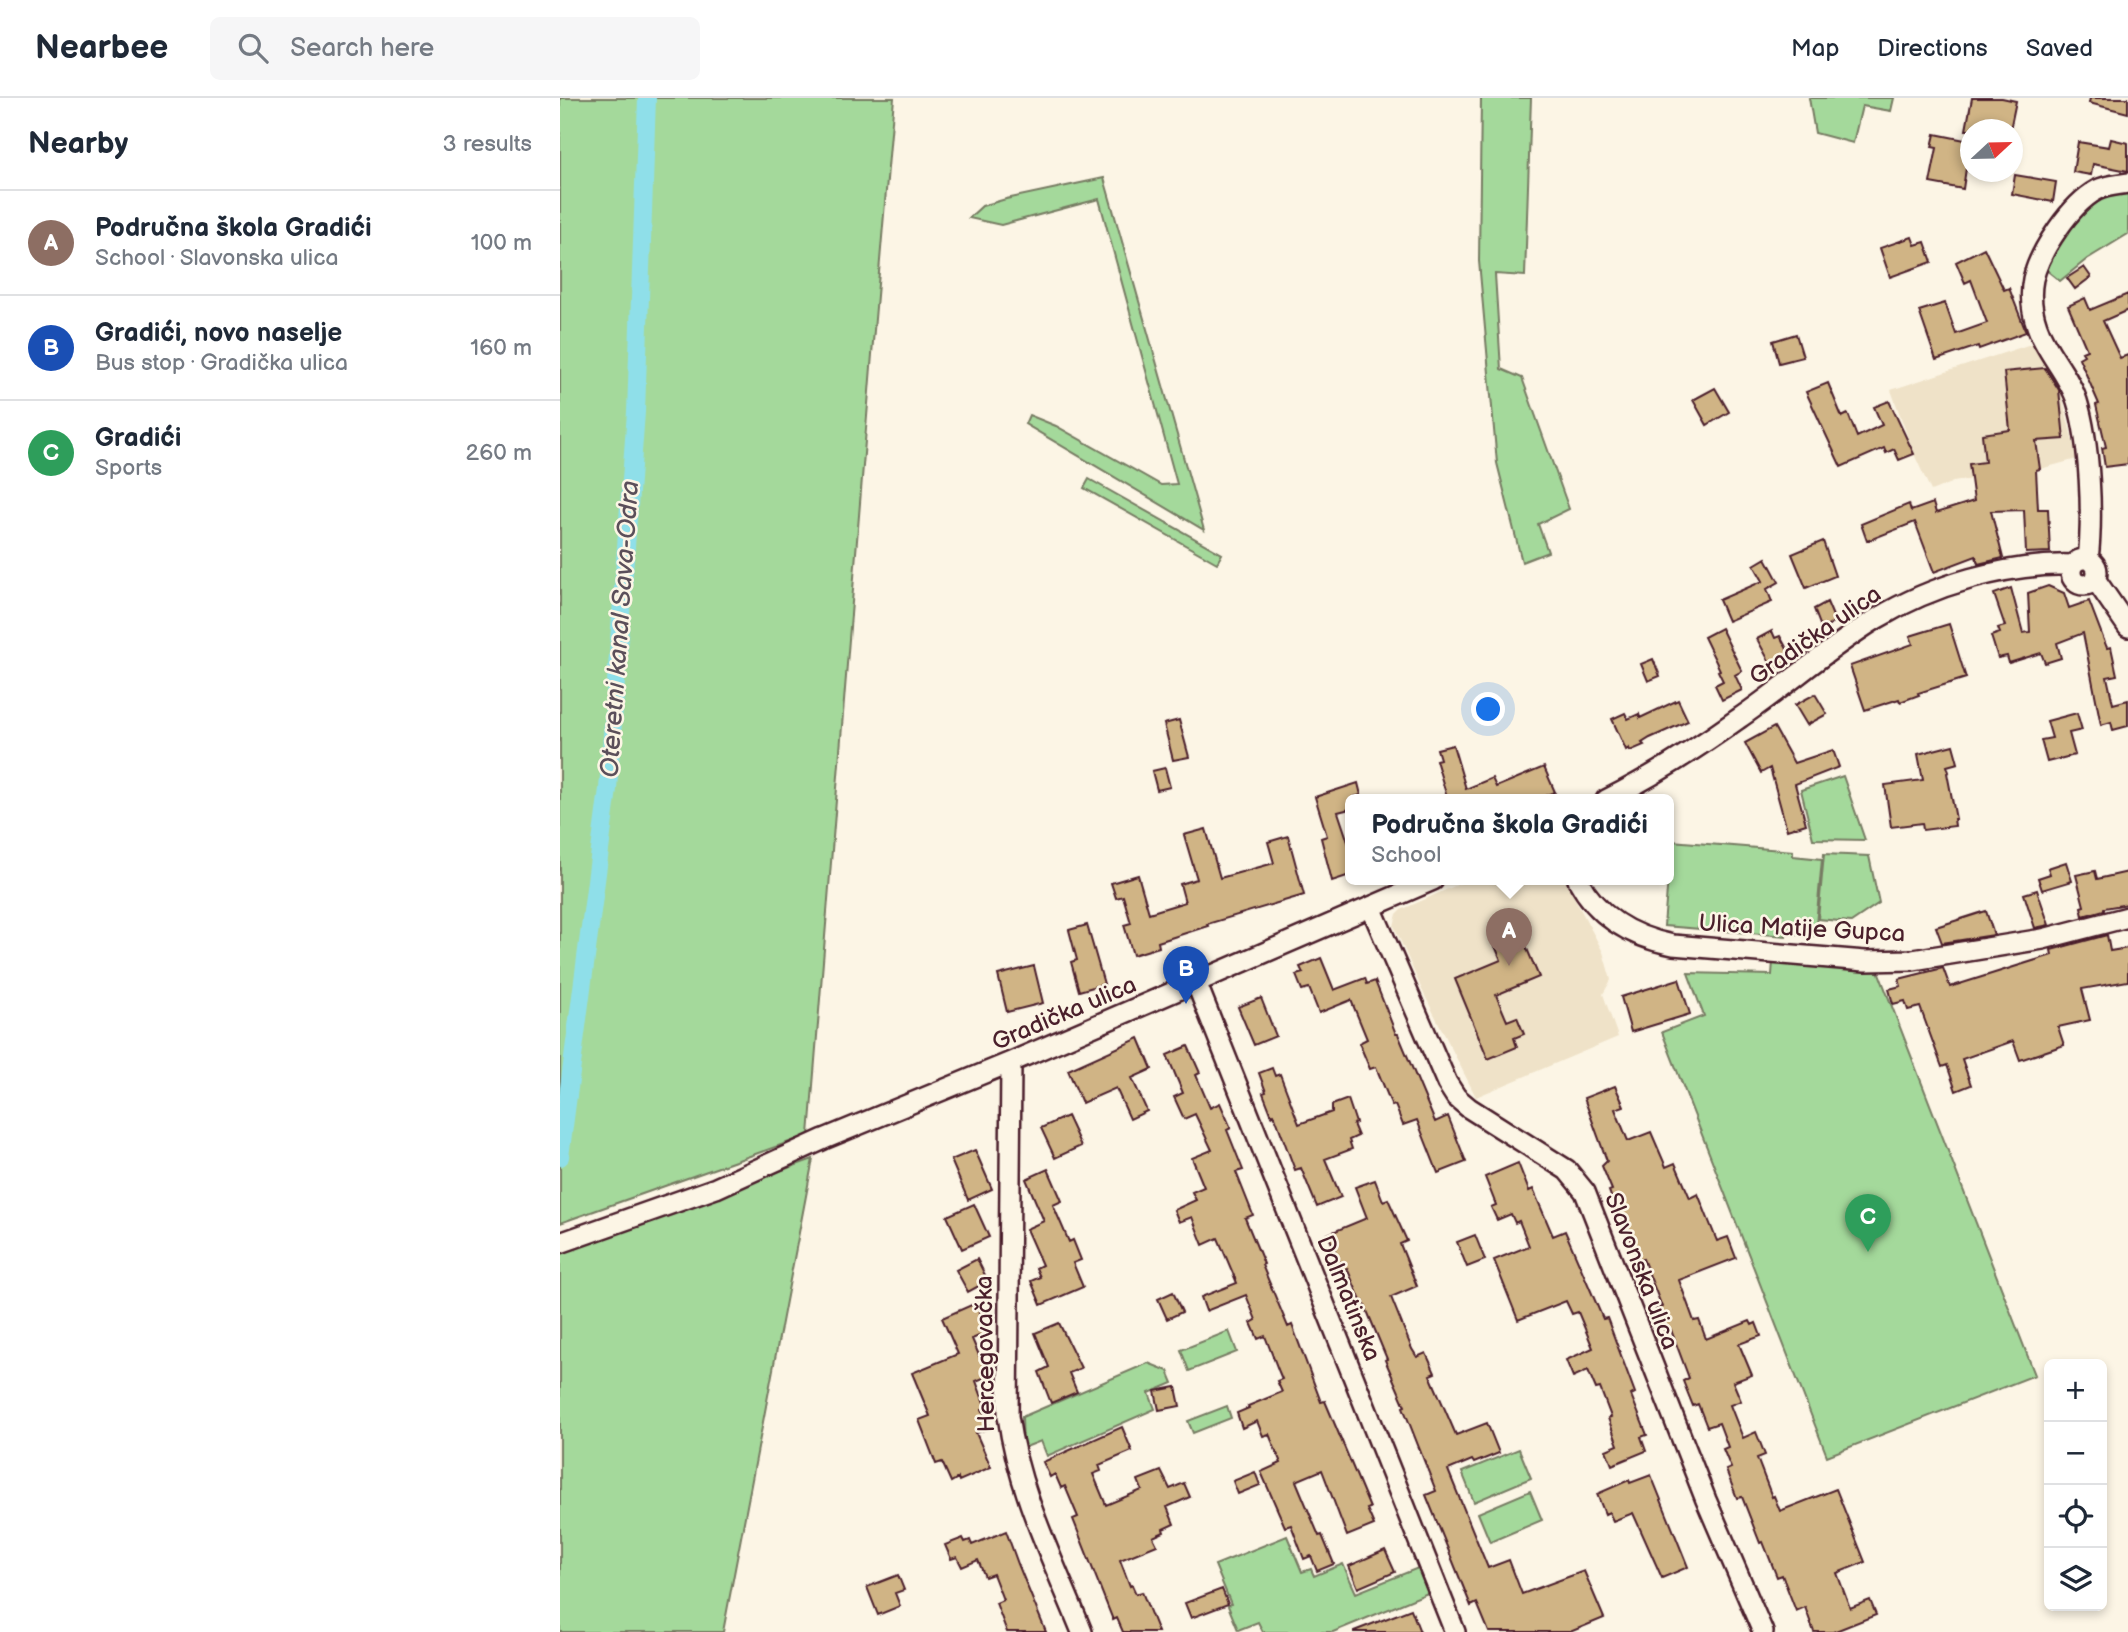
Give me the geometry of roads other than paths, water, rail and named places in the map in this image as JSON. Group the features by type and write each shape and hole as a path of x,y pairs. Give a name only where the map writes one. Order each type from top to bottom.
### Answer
{"street":[{"path":"2128,183 2100,188 2089,194 2062,223 2044,253 2033,281 2031,307 2037,329 2068,379 2077,402 2083,430 2090,503 2081,562 2072,576 2080,584 2095,579 2128,627"},
{"name":"Gradička ulica","path":"1617,794 1654,774 1738,720 1847,639 1890,611 1934,592 1995,573 2032,566 2081,562"},
{"name":"Gradička ulica","path":"560,1242 716,1188 1422,885"},
{"name":"Ulica Matije Gupca","path":"1581,885 1611,920 1631,933 1651,941 1866,961 1913,960 1962,953 2043,939 2128,917"},
{"name":"Slavonska ulica","path":"1371,907 1436,1060 1456,1097 1567,1170 1585,1192 1706,1500 1763,1632"},
{"name":"Dalmatinska","path":"1196,982 1455,1632"},
{"name":"Hercegovačka","path":"1011,1062 1008,1416 1011,1441 1023,1485 1082,1632"}],"waterway":[{"name":"Oteretni kanal Sava-Odra","path":"560,1157 608,789 636,412 647,98"}],"place":[{"name":"Područna škola Gradići","path":"1509,966"},
{"name":"Gradići, novo naselje","path":"1186,1004"},
{"name":"Gradići","path":"1868,1252"}]}
